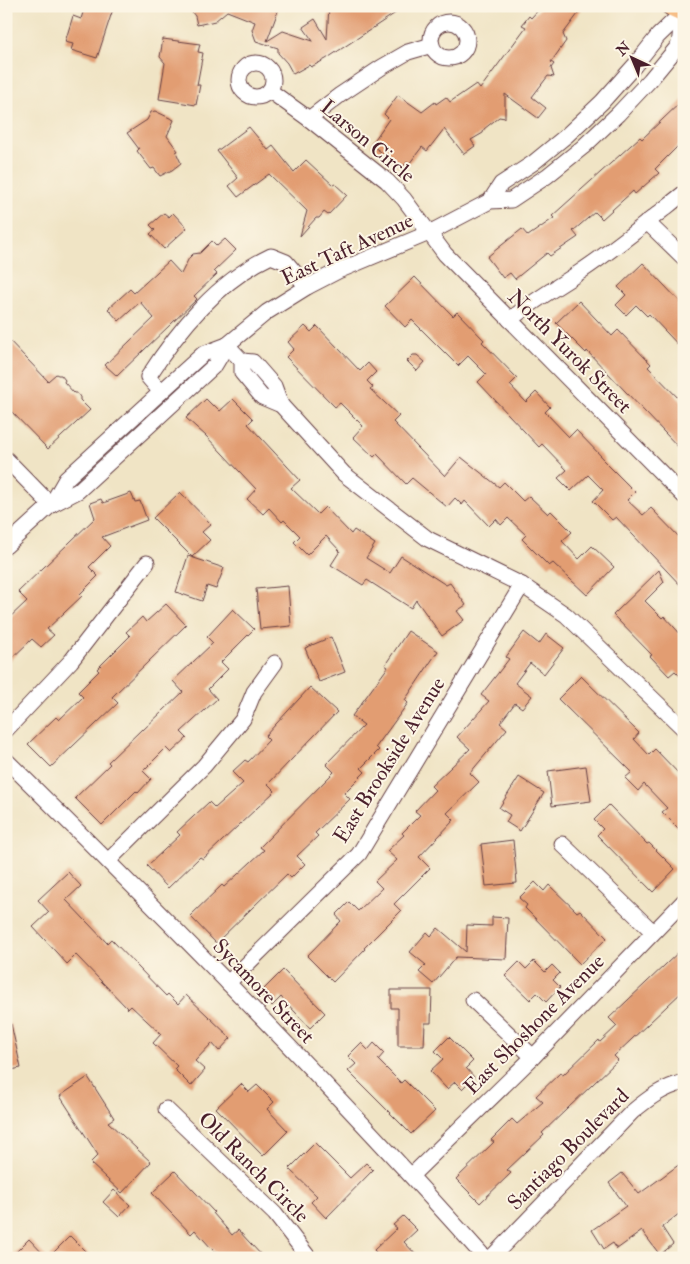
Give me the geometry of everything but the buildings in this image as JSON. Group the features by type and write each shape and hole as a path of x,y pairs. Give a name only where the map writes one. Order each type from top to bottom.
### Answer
{"street":[{"name":"East Taft Avenue","path":"490,201 501,184 533,163 566,136 602,102 681,11"},
{"name":"East Taft Avenue","path":"51,505 66,479 203,354 227,345 267,312 307,287 352,265 429,233 490,201 511,200 583,147 618,114 676,49 681,11"},
{"path":"309,119 340,95 382,67 408,52 432,45"},
{"name":"Larson Circle","path":"270,91 309,119 387,181 404,198 429,233"},
{"path":"510,320 533,302 614,248 684,193"},
{"path":"647,222 684,258"},
{"name":"North Yurok Street","path":"429,233 445,254 684,496"},
{"path":"161,392 148,377 176,336 201,308 234,278 254,264 271,256 286,262 307,287"},
{"name":"East Taft Avenue","path":"6,546 51,505 78,491 215,366 227,345"},
{"path":"227,345 242,361 253,362 274,386 281,405 344,474 428,539 522,585 566,615 684,730"},
{"path":"6,459 51,505"},
{"path":"6,730 71,662 147,563"},
{"name":"East Brookside Avenue","path":"228,983 358,854 522,585"},
{"path":"108,861 216,752 243,719 254,692 275,663"},
{"name":"Sycamore Street","path":"6,760 228,983 412,1175 485,1258"},
{"path":"562,844 653,932"},
{"name":"East Shoshone Avenue","path":"412,1175 534,1057 684,901"},
{"path":"473,1000 534,1057"},
{"name":"Santiago Boulevard","path":"491,1258 632,1112 648,1098 666,1087 684,1082"},
{"name":"Old Ranch Circle","path":"166,1109 275,1214 309,1258"}]}
